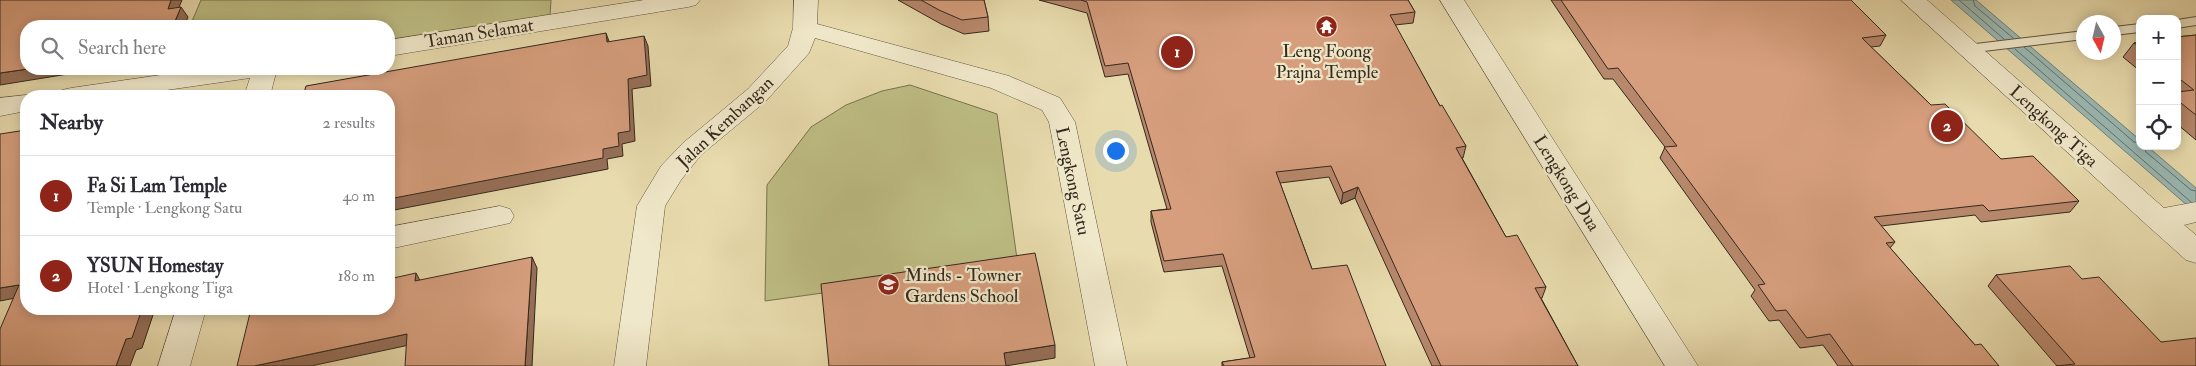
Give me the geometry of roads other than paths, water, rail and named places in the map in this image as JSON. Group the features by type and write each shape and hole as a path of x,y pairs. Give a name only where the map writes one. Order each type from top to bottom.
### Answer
{"street":[{"name":"Taman Selamat","path":"395,47 688,0"},
{"name":"Jalan Kembangan","path":"630,366 651,206 670,173 692,149 757,95 800,48 805,28 806,0"},
{"name":"Lengkong Dua","path":"1452,0 1682,366"},
{"name":"Lengkong Tiga","path":"1913,0 2196,252"},
{"name":"Lengkong Satu","path":"805,28 1000,82 1051,104 1062,122 1111,366"},
{"path":"112,90 214,75"},
{"path":"259,90 263,75"},
{"path":"0,107 20,104"},
{"path":"2158,219 2193,213"},
{"path":"395,237 500,216"},
{"path":"174,366 189,315"}],"lane":[{"path":"2181,23 2196,21"},
{"path":"2121,30 2136,28"},
{"path":"1967,49 2076,36"}],"water":[{"path":"1951,0 1976,0 2136,137 2136,150 2152,150 2196,188 2196,213"}],"place":[{"name":"Leng Foong Prajna Temple","path":"1327,26"},
{"name":"Fa Si Lam Temple","path":"1177,52"},
{"name":"YSUN Homestay","path":"1947,126"},
{"name":"Minds - Towner Gardens School","path":"889,285"}]}
